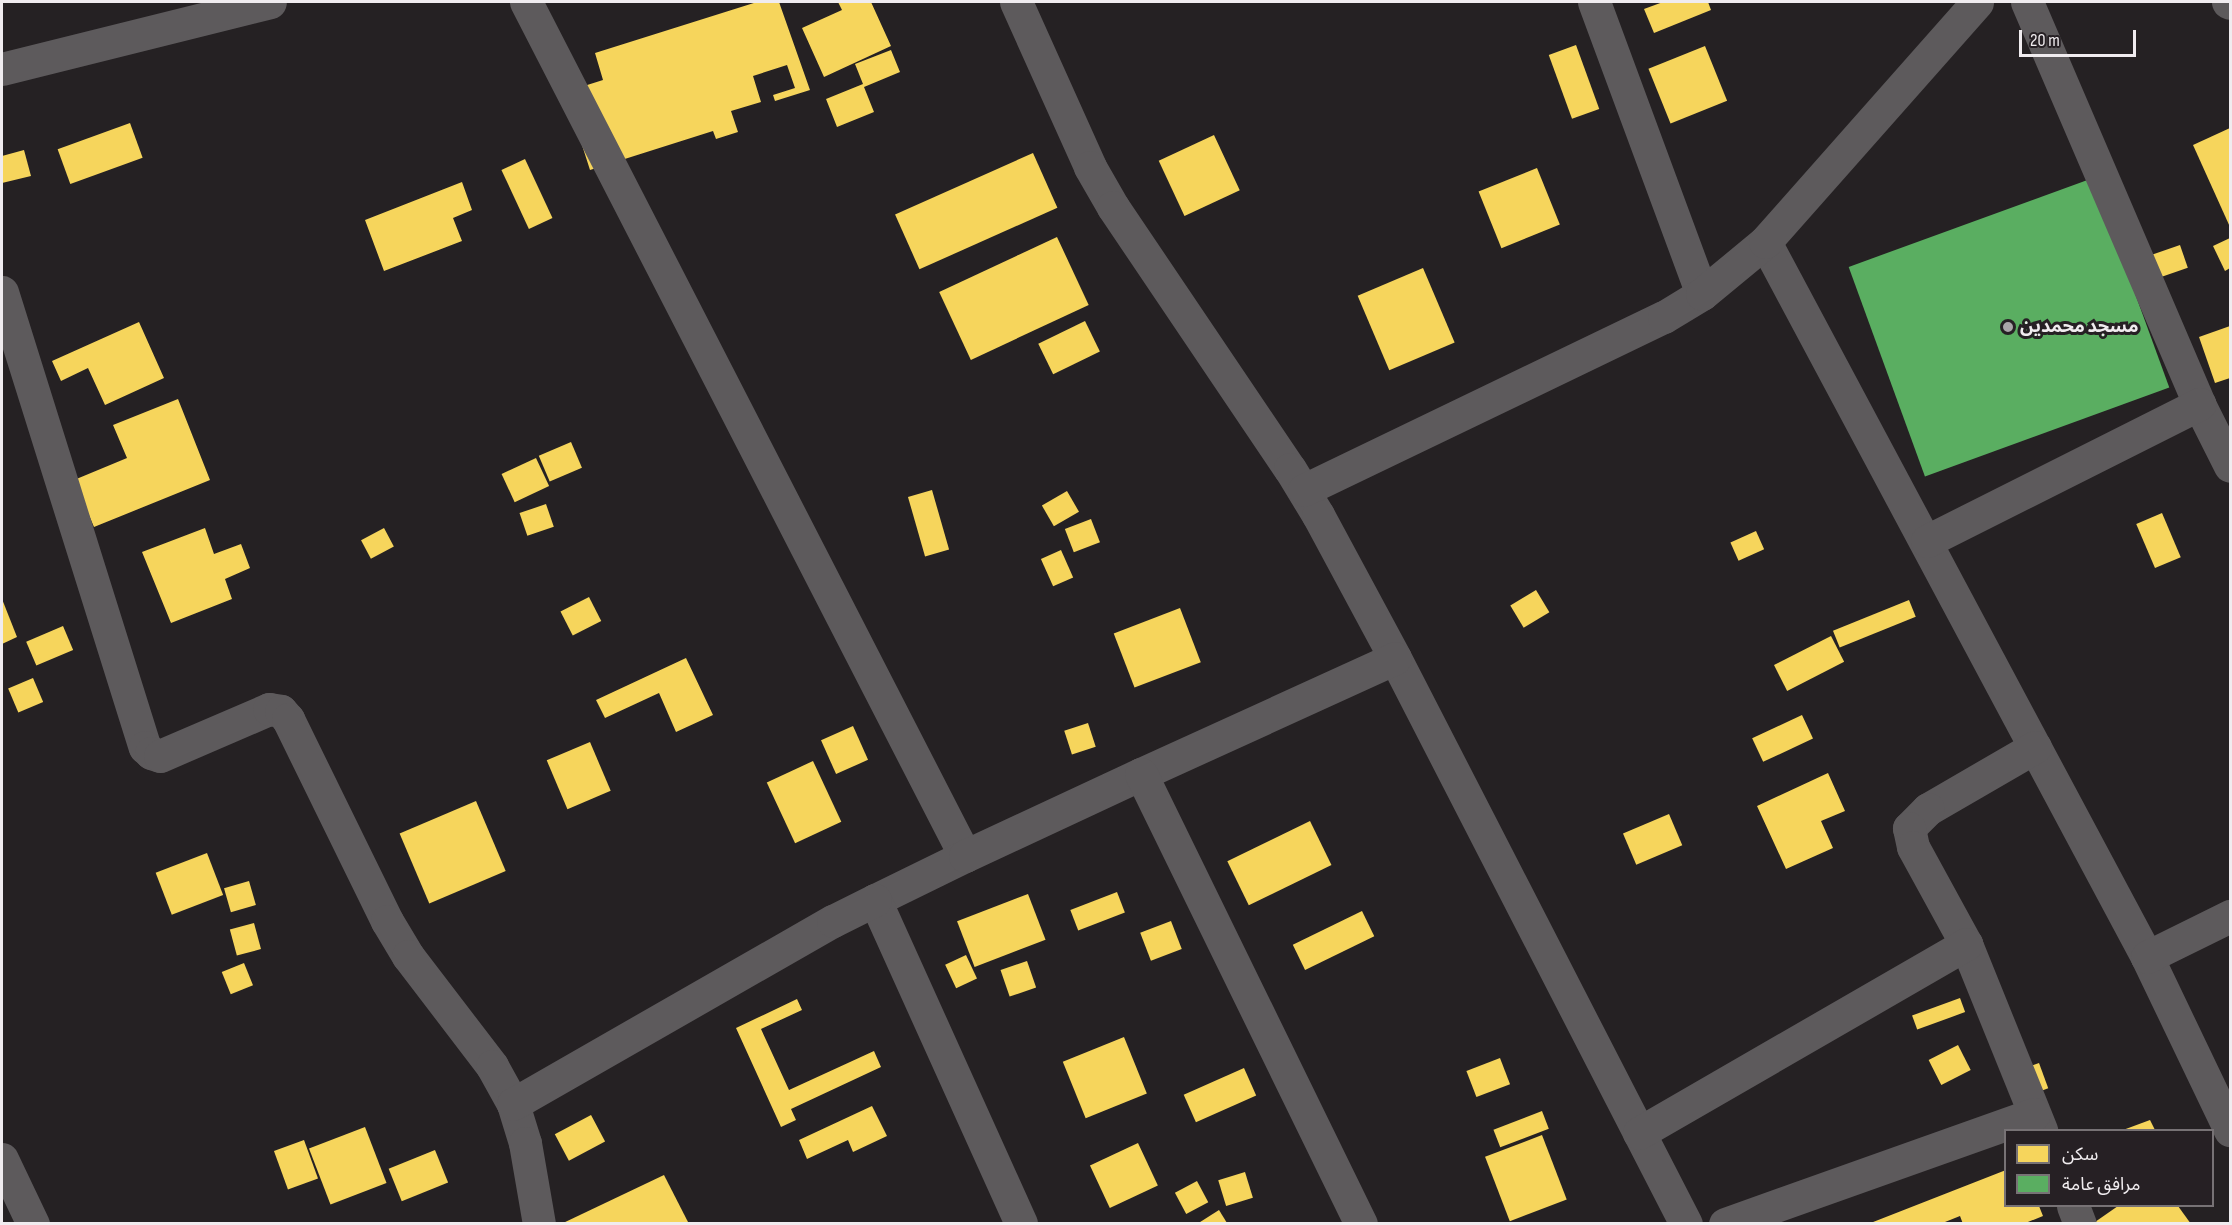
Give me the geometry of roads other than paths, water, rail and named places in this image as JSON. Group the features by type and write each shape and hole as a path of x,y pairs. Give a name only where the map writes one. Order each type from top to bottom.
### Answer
{"street":[{"path":"2,69 270,2"},
{"path":"526,2 965,856"},
{"path":"1017,2 1090,166 1113,207 1304,490 1395,658 1686,1224"},
{"path":"1593,2 1702,294"},
{"path":"1304,490 1664,317 1702,294 1765,242 1977,2"},
{"path":"2027,2 2199,404 2230,466"},
{"path":"1765,242 1927,541 2147,957 2230,1130"},
{"path":"2,292 145,747 160,756 270,709 281,711 288,719 387,921 408,956 492,1066 513,1104 525,1143 539,1224"},
{"path":"1927,541 2199,404"},
{"path":"513,1104 833,921 965,856 1395,658"},
{"path":"2017,1129 2038,1122 1966,944 1913,847 1909,828 1928,809 2035,747"},
{"path":"1141,774 1361,1224"},
{"path":"875,900 1021,1224"},
{"path":"2147,957 2230,916"},
{"path":"1639,1133 1966,944"},
{"path":"1725,1224 2004,1133"},
{"path":"2,1159 33,1224"},
{"path":"2073,1207 2080,1224"}],"place":[{"name":"مسجد محمدين","path":"2008,327"}]}
